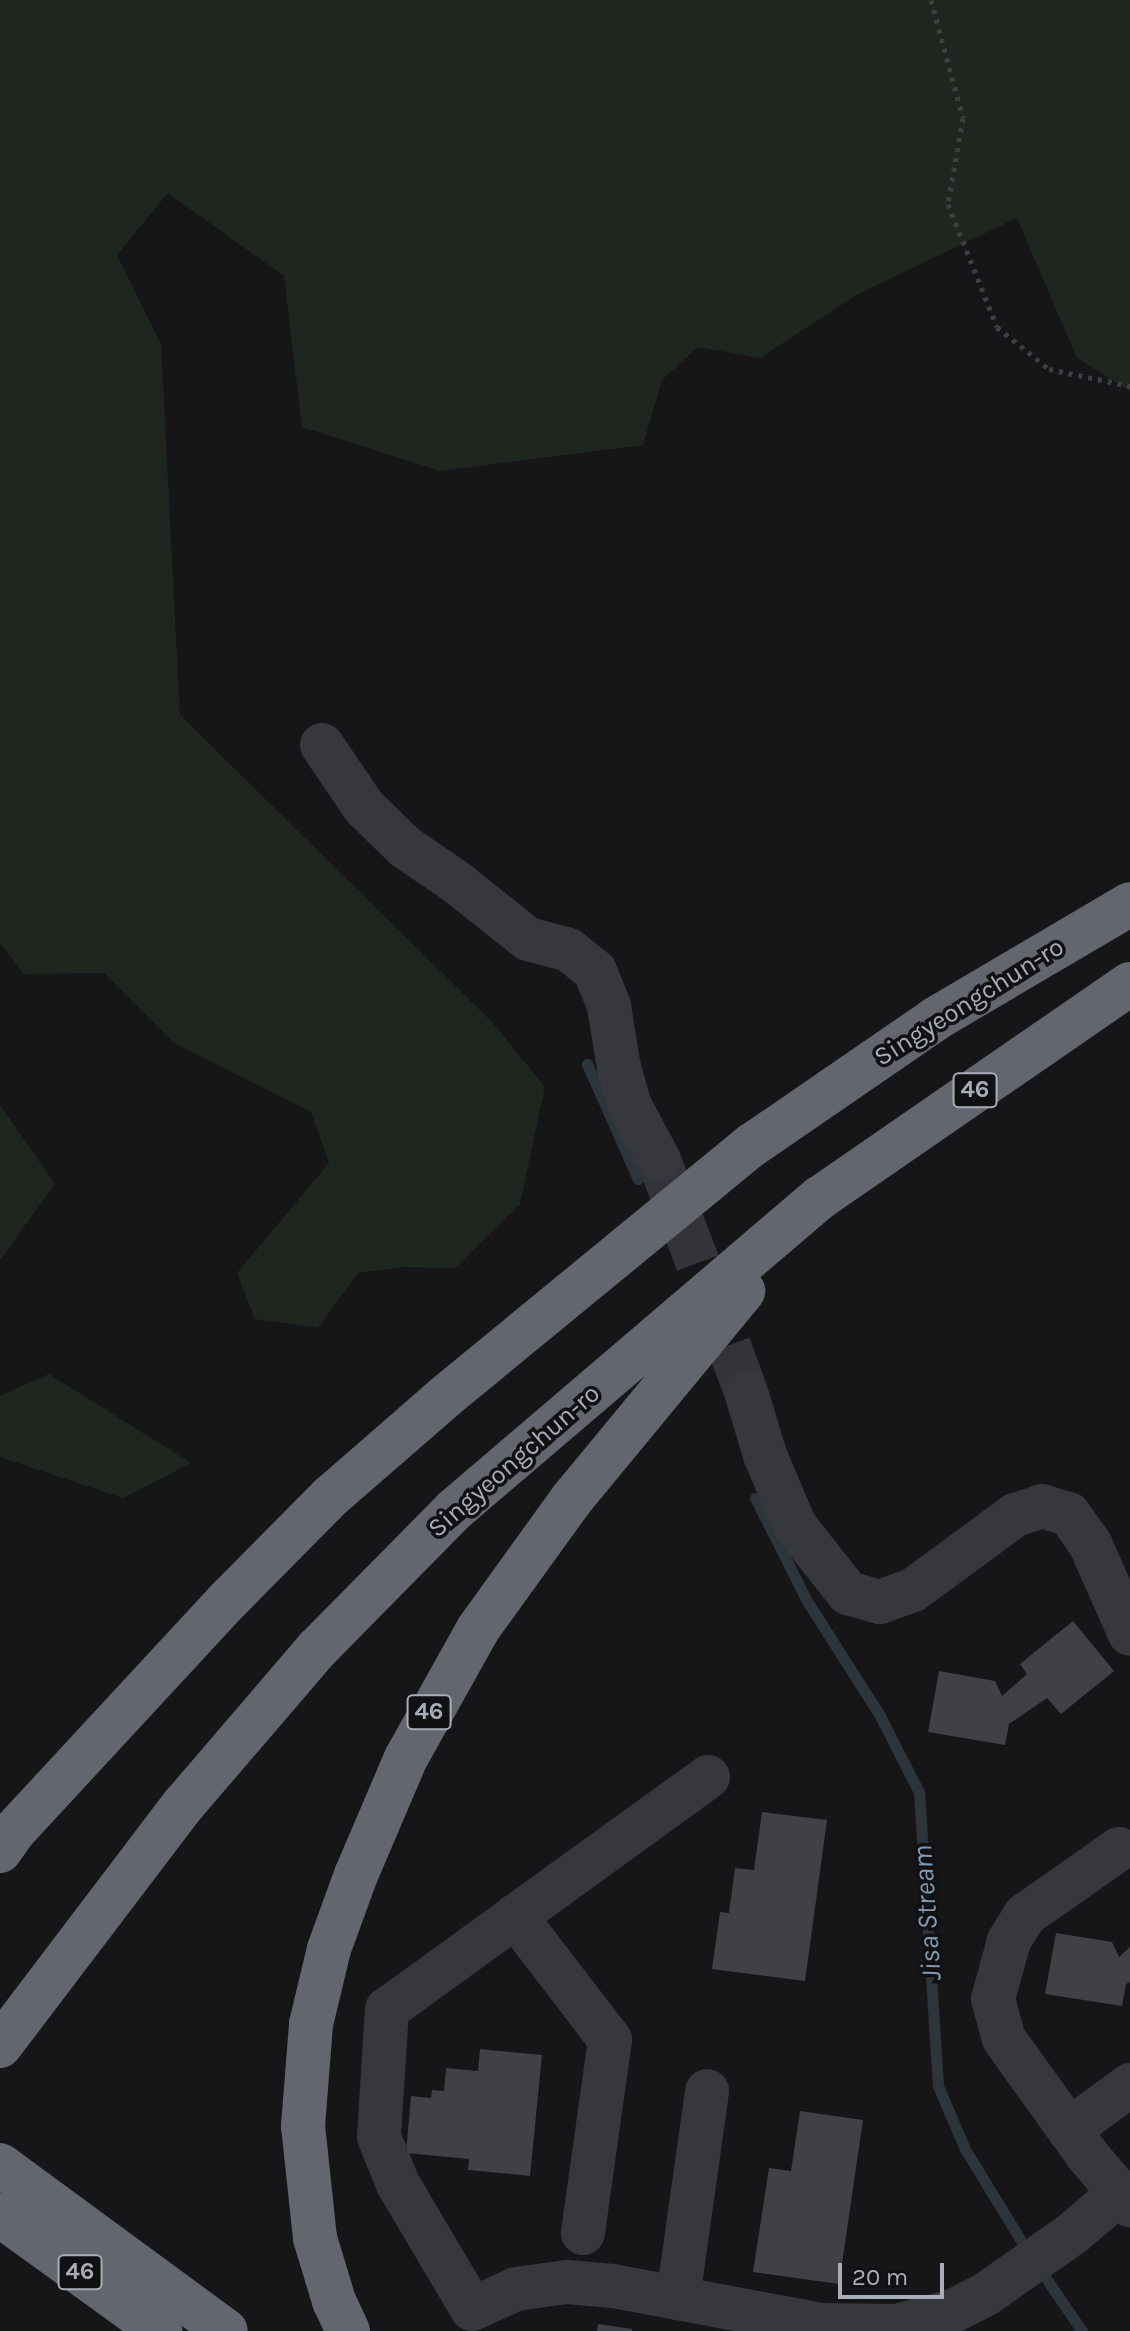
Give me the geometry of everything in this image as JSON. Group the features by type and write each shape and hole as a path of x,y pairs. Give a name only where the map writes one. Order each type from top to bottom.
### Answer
{"highway":[{"name":"Singyeongchun-ro","path":"5,1842 269,1558 330,1497 446,1396 752,1145 935,1019 1130,904"},
{"name":"Singyeongchun-ro","path":"0,2046 184,1804 317,1649 454,1510 821,1197 1130,984"},
{"name":"46","path":"348,2331 334,2301 315,2238 303,2126 311,2024 329,1949 356,1875 406,1758 438,1696 527,1556 821,1197"},
{"name":"46","path":"0,2165 226,2331"},
{"name":"46","path":"0,2215 160,2331"}],"lane":[{"path":"322,745 364,807 405,847 455,881 528,939 569,950 595,971 609,1006 619,1068 630,1106 659,1160"},
{"path":"746,1392 765,1455 795,1526 848,1593 880,1602 913,1590 1015,1515 1042,1506 1069,1514 1091,1546 1130,1634"},
{"path":"708,1777 387,2009 379,2137 398,2184 472,2309 516,2289 567,2282 697,2311 821,2325 896,2326 953,2311 986,2294 1125,2199 1069,2130 1004,2039 993,1999 1009,1941 1025,1915 1119,1849"},
{"path":"515,1916 610,2040 583,2233"},
{"path":"1069,2130 1130,2085"},
{"path":"697,2311 707,2091"}],"path":[{"path":"931,0 963,118 948,204 997,327 1049,369 1130,386"}],"shaded area":[{"path":"0,0 1130,0 1130,391 1077,358 1017,218 858,294 760,358 698,347 662,380 643,445 440,471 302,427 284,276 168,193 117,255 161,344 180,715 493,1023 545,1087 520,1204 455,1268 402,1267 358,1273 318,1328 255,1319 237,1273 329,1163 311,1112 174,1043 104,973 24,974 0,943"},
{"path":"0,1105 55,1184 0,1260"},
{"path":"49,1374 191,1463 123,1498 0,1457 0,1396"}],"building":[{"path":"1073,1621 1114,1671 1061,1714 1047,1698 1009,1724 1005,1745 928,1732 939,1671 995,1681 1002,1696 1027,1674 1020,1664"},
{"path":"762,1812 827,1820 805,1981 712,1969 720,1912 729,1913 735,1868 754,1870"},
{"path":"1056,1933 1112,1942 1119,1957 1130,1947 1130,1982 1126,1984 1122,2006 1045,1994"},
{"path":"480,2049 542,2055 530,2176 468,2170 469,2159 406,2153 411,2096 431,2098 432,2090 444,2091 446,2068 478,2071"},
{"path":"800,2111 863,2120 839,2284 753,2272 769,2168 791,2171"},
{"path":"598,2324 632,2329 632,2331 597,2331"}],"waterway":[{"name":"Jisa Stream","path":"587,1064 638,1179"},
{"name":"Jisa Stream","path":"755,1498 807,1601 879,1714 919,1792 938,2086 965,2149 1029,2254"},
{"name":"Jisa Stream","path":"1039,2268 1082,2331"}],"tunnel":[{"path":"659,1160 746,1392"}]}
